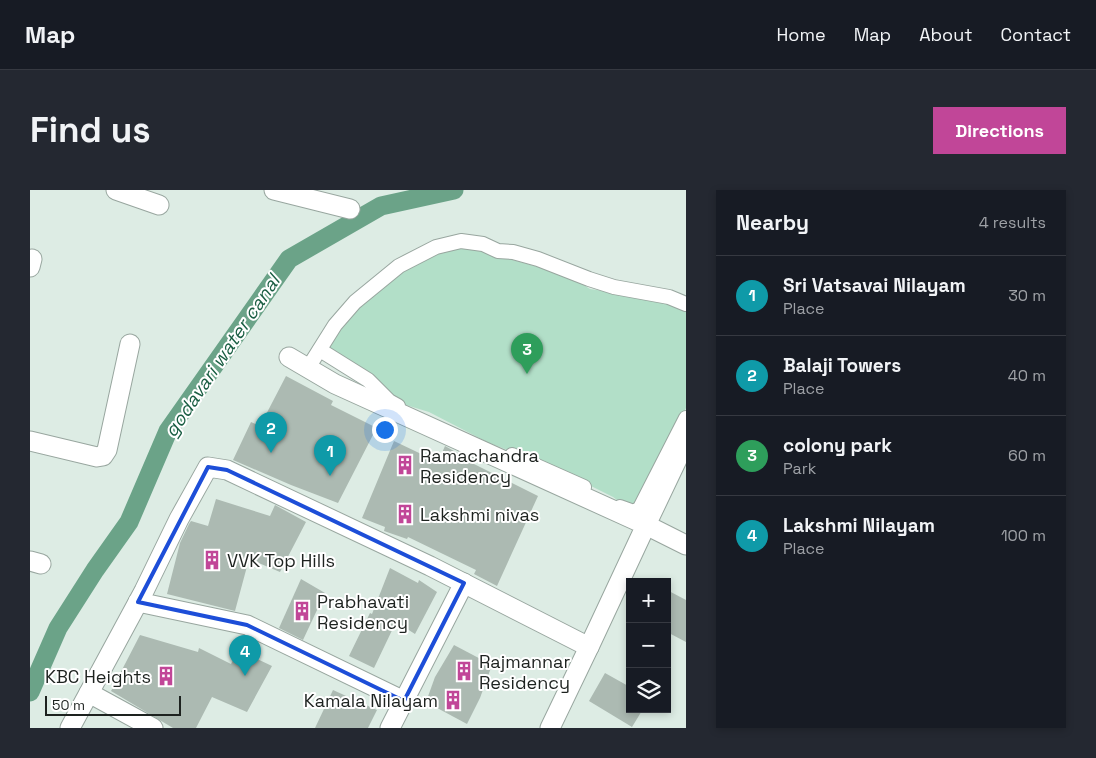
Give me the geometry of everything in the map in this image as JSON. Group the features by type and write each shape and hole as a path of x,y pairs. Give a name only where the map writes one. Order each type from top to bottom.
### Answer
{"street":[{"path":"116,190 158,205"},
{"path":"274,190 350,209"},
{"path":"308,368 335,325 355,302 399,266 436,247 461,241 483,244 498,251 513,252 538,259 589,280 614,287 669,297 686,304"},
{"path":"30,441 97,457 102,456 106,450 130,344"},
{"path":"320,350 368,380 389,401 545,468 634,512 640,508 686,418"},
{"path":"289,357 335,384 646,525 686,545"},
{"path":"550,728 686,441"},
{"path":"70,728 138,602 179,519 208,468 227,470 464,583 589,647"},
{"path":"390,728 464,583"},
{"path":"138,602 246,624 404,702"},
{"path":"89,693 153,728"}],"highlighted area":[{"path":"208,467 227,470 464,583 404,701 247,625 138,602"}],"green space":[{"path":"481,249 492,256 508,256 513,260 574,279 590,289 651,298 686,311 686,408 637,508 628,508 613,497 561,471 487,442 429,412 396,402 325,349 356,310 415,261 443,251"}],"building":[{"path":"286,376 333,401 331,405 375,427 373,431 375,431 338,503 233,460 251,422 260,426"},
{"path":"394,441 438,462 445,446 470,460 470,462 538,496 497,586 474,574 476,570 408,537 407,539 384,531 385,527 362,518"},
{"name":"VVK Top Hills","path":"216,499 270,516 275,505 306,522 280,572 249,559 235,611 167,594 180,543 189,524 191,521 208,526"},
{"path":"390,568 418,583 419,580 437,592 415,634 396,622 374,668 349,656 370,613 372,614"},
{"name":"Prabhavati Residency","path":"301,579 325,593 303,640 279,628"},
{"path":"671,592 686,600 686,642 671,634"},
{"name":"KBC Heights","path":"140,635 198,652 199,648 231,664 238,650 272,666 247,712 212,697 196,728 173,728 111,691"},
{"path":"454,645 492,665 480,698 467,724 426,702 435,677"},
{"path":"605,673 626,685 626,713 641,713 632,727 589,701"},
{"path":"333,690 377,710 368,728 315,728"}],"waterway":[{"name":"godavari water canal","path":"30,692 58,628 95,570 129,522 168,431 289,259 381,206 454,190"}],"place":[{"name":"colony park","path":"527,374"},
{"name":"Balaji Towers","path":"271,453"},
{"name":"Ramachandra Residency","path":"405,465"},
{"name":"Sri Vatsavai Nilayam","path":"330,476"},
{"name":"Lakshmi nivas","path":"405,514"},
{"name":"VVK Top Hills","path":"212,560"},
{"name":"Prabhavati Residency","path":"302,611"},
{"name":"Rajmannar Residency","path":"464,671"},
{"name":"KBC Heights","path":"166,676"},
{"name":"Lakshmi Nilayam","path":"245,676"},
{"name":"Kamala Nilayam","path":"453,700"}]}
